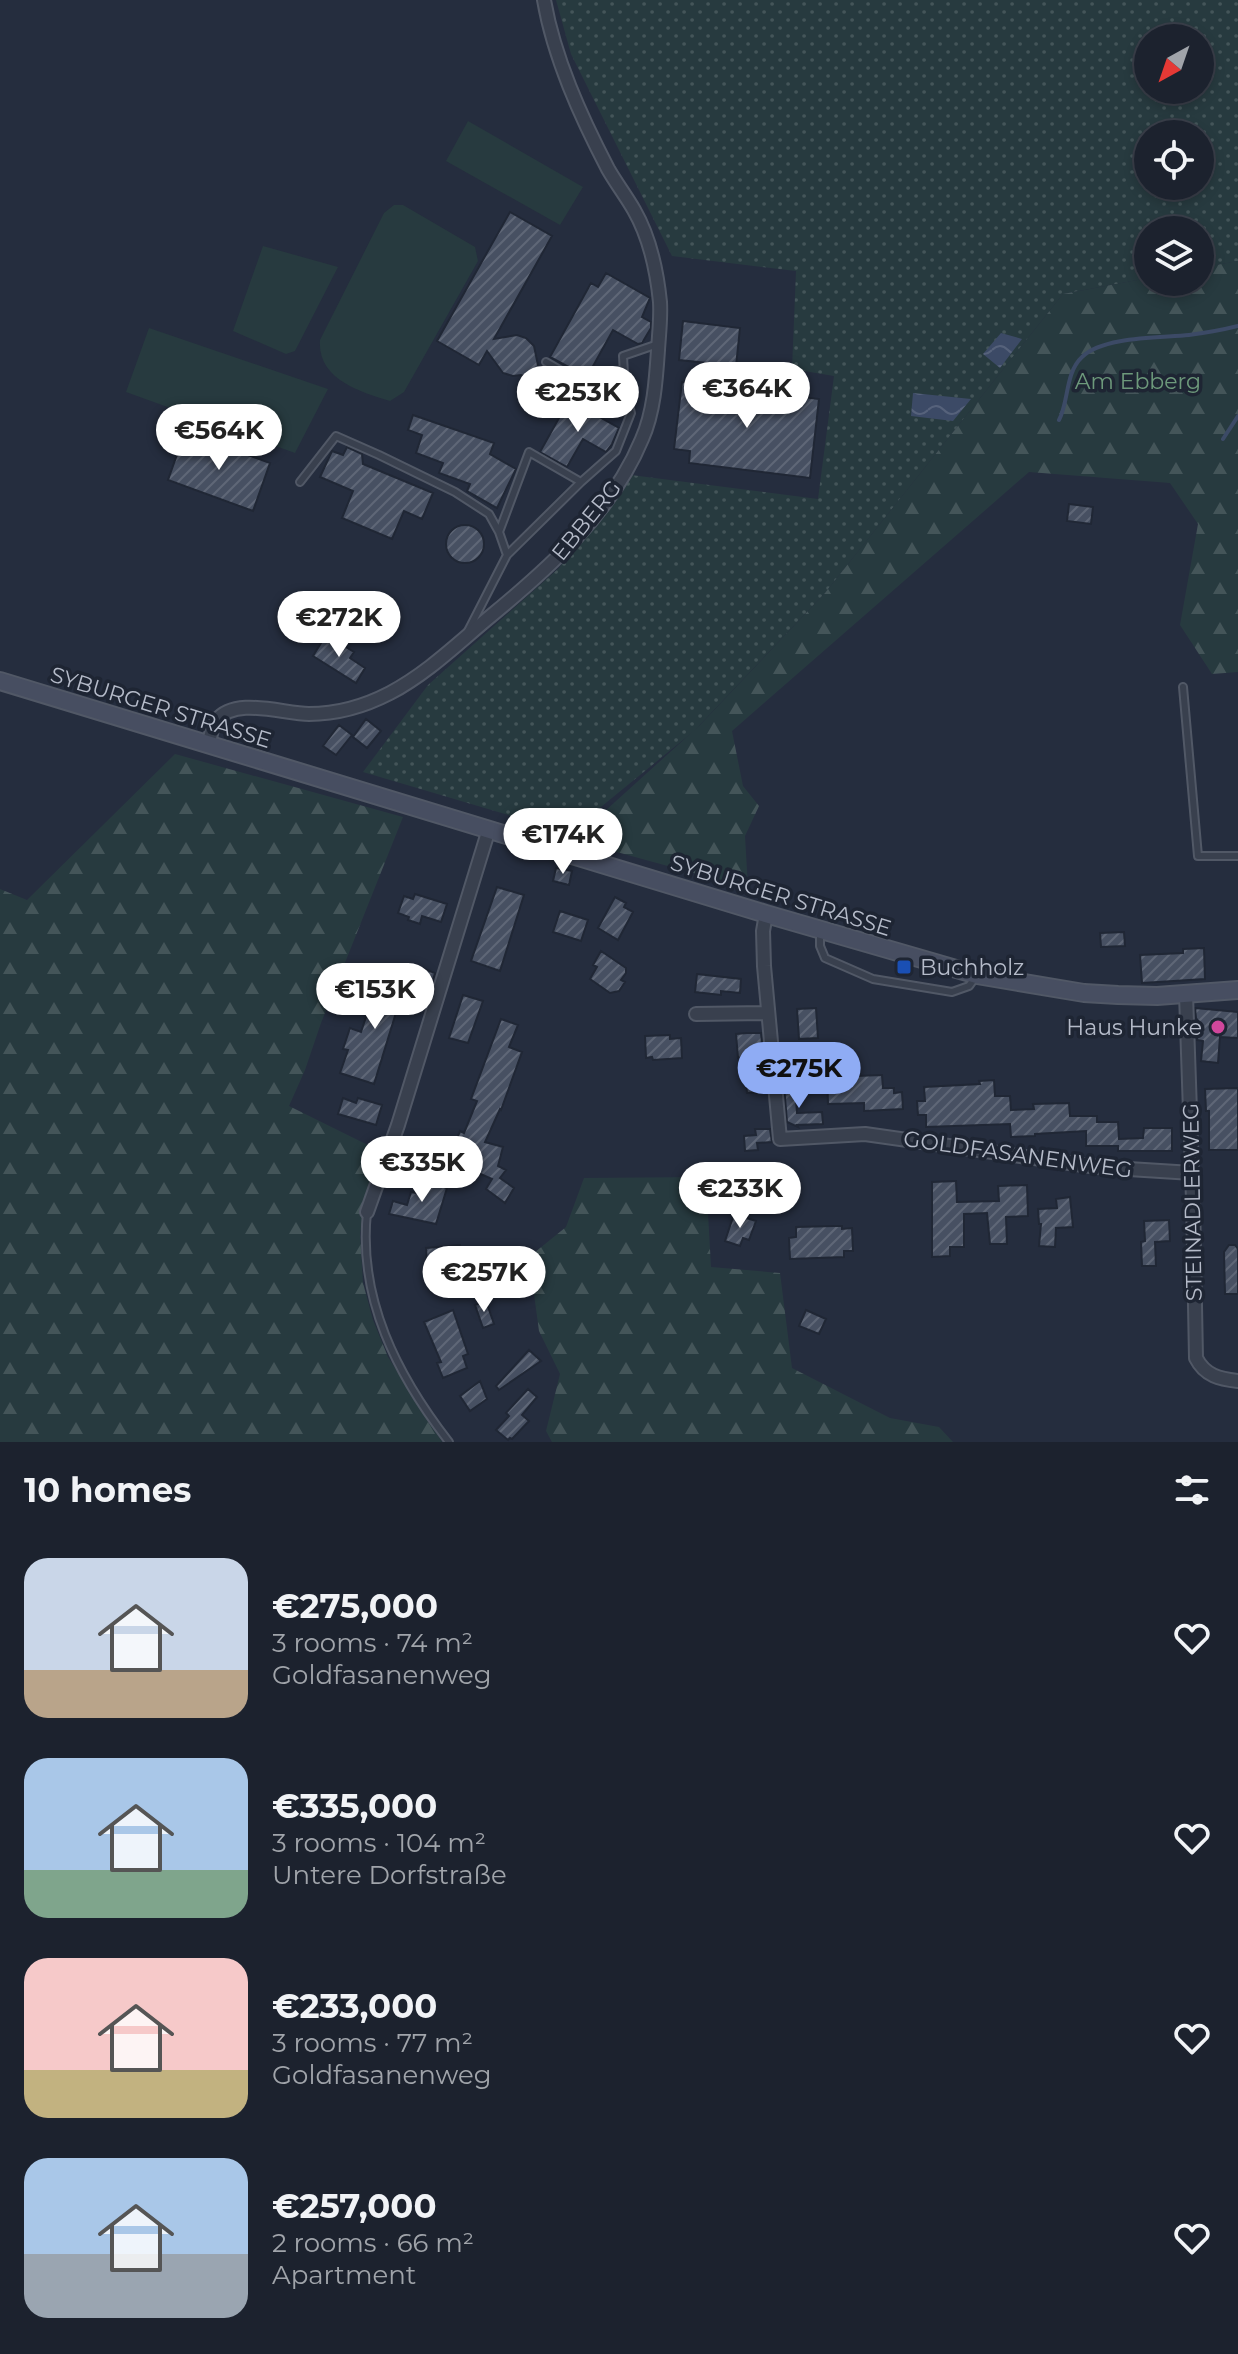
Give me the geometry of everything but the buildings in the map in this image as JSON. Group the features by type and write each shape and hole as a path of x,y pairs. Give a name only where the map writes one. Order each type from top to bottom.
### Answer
{"street":[{"name":"EBBERG","path":"209,744 216,721 238,709 248,707 306,714 328,713 359,706 423,673 559,557 610,496 643,438 654,390 660,300 644,233 581,112 557,50 544,0"},
{"name":"SYBURGER STRASSE","path":"0,681 977,975 1084,993 1144,996 1237,988"},
{"path":"367,1212 398,1125 489,829"},
{"name":"GOLDFASANENWEG","path":"766,914 763,931 767,1013 780,1139 865,1134 1097,1167 1192,1173"},
{"name":"STEINADLERWEG","path":"1186,994 1196,1358 1201,1368 1218,1378 1238,1381"},
{"path":"696,1014 767,1013"}],"lane":[{"path":"465,637 507,555 616,451 631,413 625,392 623,356 658,344"},
{"path":"546,362 584,384 625,392"},
{"path":"300,482 336,436 455,492 489,514 507,555"},
{"path":"499,532 529,452 581,482"},
{"path":"1183,687 1198,856 1238,856"},
{"path":"820,930 820,946 825,958 873,979 952,992 969,986 977,975"},
{"path":"367,1212 365,1234 369,1284 378,1319 392,1355 449,1442"}],"green space":[{"path":"556,0 1238,0 1238,261 1214,265 1214,216 1134,216 1134,281 1063,294 825,593 694,731 569,833 363,772 428,685 559,568 631,475 818,499 834,376 792,369 796,271 672,256 571,54"},
{"path":"468,121 583,187 560,225 446,161"},
{"path":"394,205 403,205 475,247 478,261 404,392 390,401 354,388 333,374 325,365 320,340 384,213"},
{"path":"263,246 338,267 295,351 286,354 233,331"},
{"name":"Am Ebberg","path":"1238,261 1238,672 1212,674 1180,625 1198,524 1170,483 1029,472 732,731 743,786 759,806 745,836 748,888 573,840 700,725 825,593 1063,294 1134,281 1134,296 1214,296 1214,265"},
{"path":"149,328 328,389 295,453 126,392"},
{"path":"175,754 403,817 289,1106 378,1150 360,1233 363,1283 388,1357 442,1442 0,1442 0,889 27,900"},
{"path":"706,1177 711,1267 780,1273 792,1368 890,1418 939,1427 953,1442 552,1442 546,1431 560,1374 539,1331 529,1257 566,1227 584,1178"}],"water":[{"path":"1001,333 1022,339 1000,368 983,354"},
{"path":"913,393 971,399 953,421 911,416"}],"waterway":[{"path":"1059,420 1073,371 1091,350 1118,342 1189,335 1238,326"},
{"path":"1223,439 1238,416"}],"place":[{"name":"Buchholz","path":"904,967"},
{"name":"Haus Hunke","path":"1218,1027"}]}
